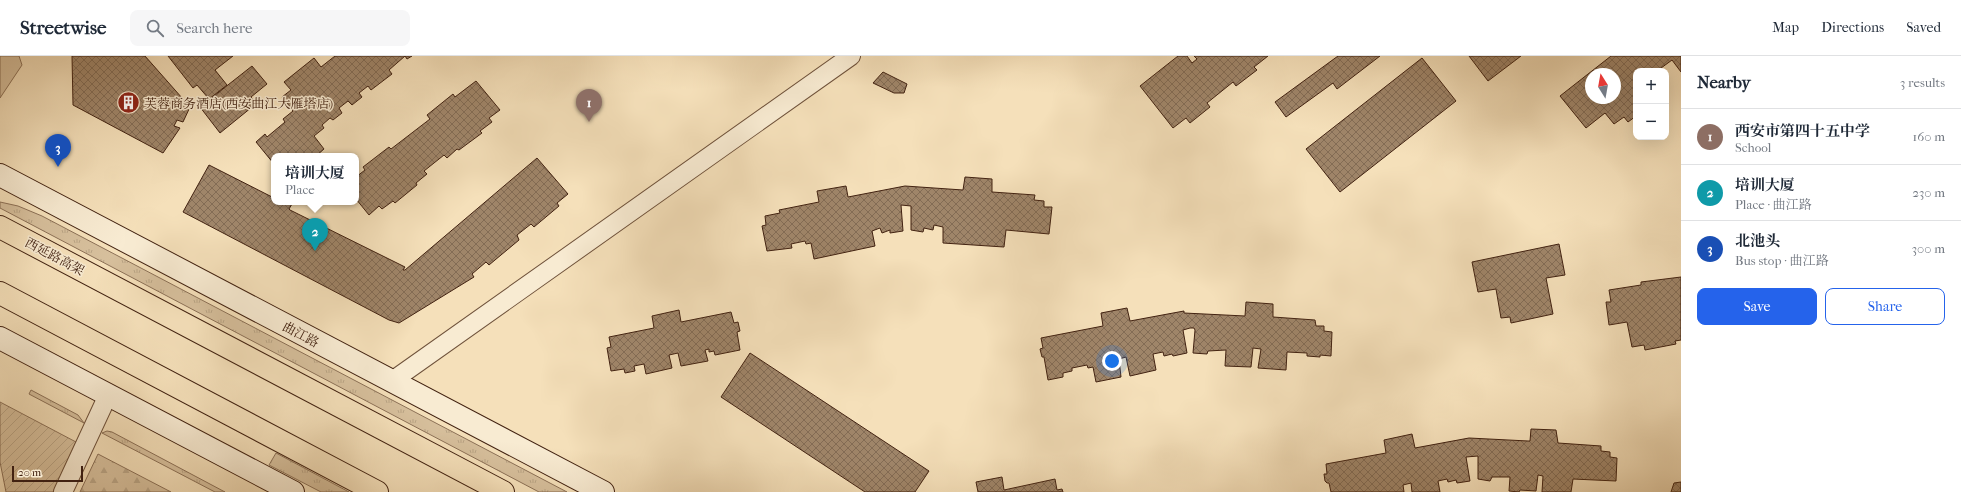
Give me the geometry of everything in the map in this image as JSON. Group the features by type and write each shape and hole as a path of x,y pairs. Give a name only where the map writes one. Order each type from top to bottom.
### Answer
{"highway":[{"name":"西延路高架","path":"0,227 503,492"},
{"path":"0,293 377,492"}],"main road":[{"name":"曲江路","path":"0,175 603,492"},
{"path":"0,338 292,492"}],"street":[{"path":"392,381 851,56"},
{"path":"62,492 108,395"}],"green space":[{"path":"0,56 19,56 22,65 0,98"},
{"path":"0,202 18,206 42,216 567,492 539,492 0,208"},
{"path":"31,390 78,415 84,423 29,394"},
{"path":"0,402 76,442 53,492 6,492 0,462"},
{"path":"107,431 112,432 225,492 215,492 102,433"},
{"path":"276,453 349,492 321,492 269,465"},
{"path":"98,454 171,492 80,492"}],"building":[{"name":"芙蓉商务酒店(西安曲江大雁塔店)","path":"72,56 145,56 190,107 183,122 177,120 174,126 180,128 163,153 73,105"},
{"path":"168,56 233,56 215,70 227,85 209,99 197,85 193,88"},
{"path":"335,56 405,56 389,70 392,74 371,90 368,86 359,93 362,97 352,105 348,101 339,108 342,113 333,120 330,118 322,125 324,128 314,136 324,149 319,153 271,153 271,160 256,142 265,134 267,137 285,122 283,119 293,111 282,97 291,90 284,82 314,58 321,67"},
{"path":"405,56 412,56 407,59"},
{"path":"1178,56 1187,56 1192,63 1197,59 1194,56 1268,56 1254,67 1257,70 1236,86 1233,82 1207,103 1210,107 1190,123 1186,118 1173,128 1140,86"},
{"path":"1338,56 1380,56 1337,89 1333,83 1286,117 1275,102"},
{"path":"1469,56 1521,56 1488,81"},
{"path":"1611,56 1681,56 1681,72 1672,60 1661,68 1633,68 1633,118 1628,122 1624,117 1614,124 1605,113 1586,128 1560,96 1585,76 1585,104 1621,104 1621,68 1596,68"},
{"path":"1422,58 1456,101 1340,192 1306,149"},
{"path":"252,66 267,84 251,97 257,103 220,133 200,107"},
{"path":"883,72 907,84 904,93 894,93 873,83"},
{"path":"476,81 500,110 489,118 492,122 480,131 482,133 459,150 457,149 447,158 444,155 424,171 427,174 416,183 417,185 395,203 393,201 382,209 379,206 369,215 359,203 359,175 365,170 363,167 389,147 391,149 430,119 427,115 453,94 455,97"},
{"path":"537,158 568,194 557,203 559,206 534,227 531,224 517,235 519,240 489,265 486,262 472,274 474,277 399,323 389,320 183,212 209,165 271,196 271,205 291,205 289,209 290,210 405,267 403,270 405,270"},
{"path":"965,177 992,179 992,192 1035,195 1034,200 1044,201 1044,207 1052,207 1049,234 1006,230 1004,247 943,243 943,227 934,225 933,230 924,228 923,232 911,230 911,206 901,205 903,231 890,233 890,230 882,233 880,228 872,231 875,246 814,259 811,243 806,244 805,241 791,244 792,248 767,251 762,226 766,225 765,216 780,213 779,210 819,202 817,191 846,186 848,197 905,186 963,190"},
{"path":"1559,244 1565,275 1546,278 1553,314 1511,323 1510,317 1501,318 1496,289 1478,292 1472,262"},
{"path":"1681,277 1681,340 1675,341 1676,344 1645,350 1644,345 1632,347 1627,322 1609,325 1606,302 1611,302 1609,290 1641,285 1641,282"},
{"path":"1246,302 1273,304 1273,317 1315,320 1316,326 1324,326 1324,331 1332,332 1331,356 1307,356 1307,353 1287,352 1286,370 1258,368 1261,349 1253,348 1251,367 1225,366 1226,350 1208,351 1207,354 1193,353 1195,330 1194,328 1190,328 1183,330 1187,353 1173,356 1172,354 1164,356 1163,352 1153,354 1156,370 1130,376 1126,357 1119,359 1121,377 1096,382 1093,367 1088,368 1087,365 1072,368 1072,371 1063,373 1063,377 1048,380 1044,357 1042,357 1040,349 1043,348 1041,338 1103,326 1101,313 1127,308 1130,321 1184,311 1184,313 1245,316"},
{"path":"679,310 681,322 731,312 734,323 738,322 740,331 737,332 740,350 715,355 714,351 709,352 709,349 705,350 708,361 681,366 678,353 669,355 672,368 646,374 644,364 634,366 635,371 625,373 624,369 611,371 607,348 611,347 609,337 654,328 652,316"},
{"path":"750,353 929,471 915,492 865,492 721,397"},
{"path":"1531,429 1556,430 1558,443 1601,446 1601,451 1610,452 1610,457 1617,458 1616,481 1573,479 1571,492 1542,492 1543,476 1538,475 1536,491 1509,491 1510,477 1492,477 1490,481 1478,479 1478,456 1466,457 1470,481 1457,483 1456,480 1448,482 1447,479 1438,481 1440,492 1412,492 1411,483 1403,485 1404,492 1331,492 1329,483 1325,481 1324,474 1327,474 1326,464 1386,453 1384,440 1412,434 1415,448 1469,438 1530,441"},
{"path":"1002,477 1004,490 1055,479 1057,490 1062,489 1063,492 978,492 976,482"},
{"path":"1681,482 1681,492 1671,492 1674,483"}],"place":[{"name":"芙蓉商务酒店(西安曲江大雁塔店)","path":"129,103"},
{"name":"西安市第四十五中学","path":"589,122"},
{"name":"北池头","path":"58,167"},
{"name":"培训大厦","path":"315,251"}]}
